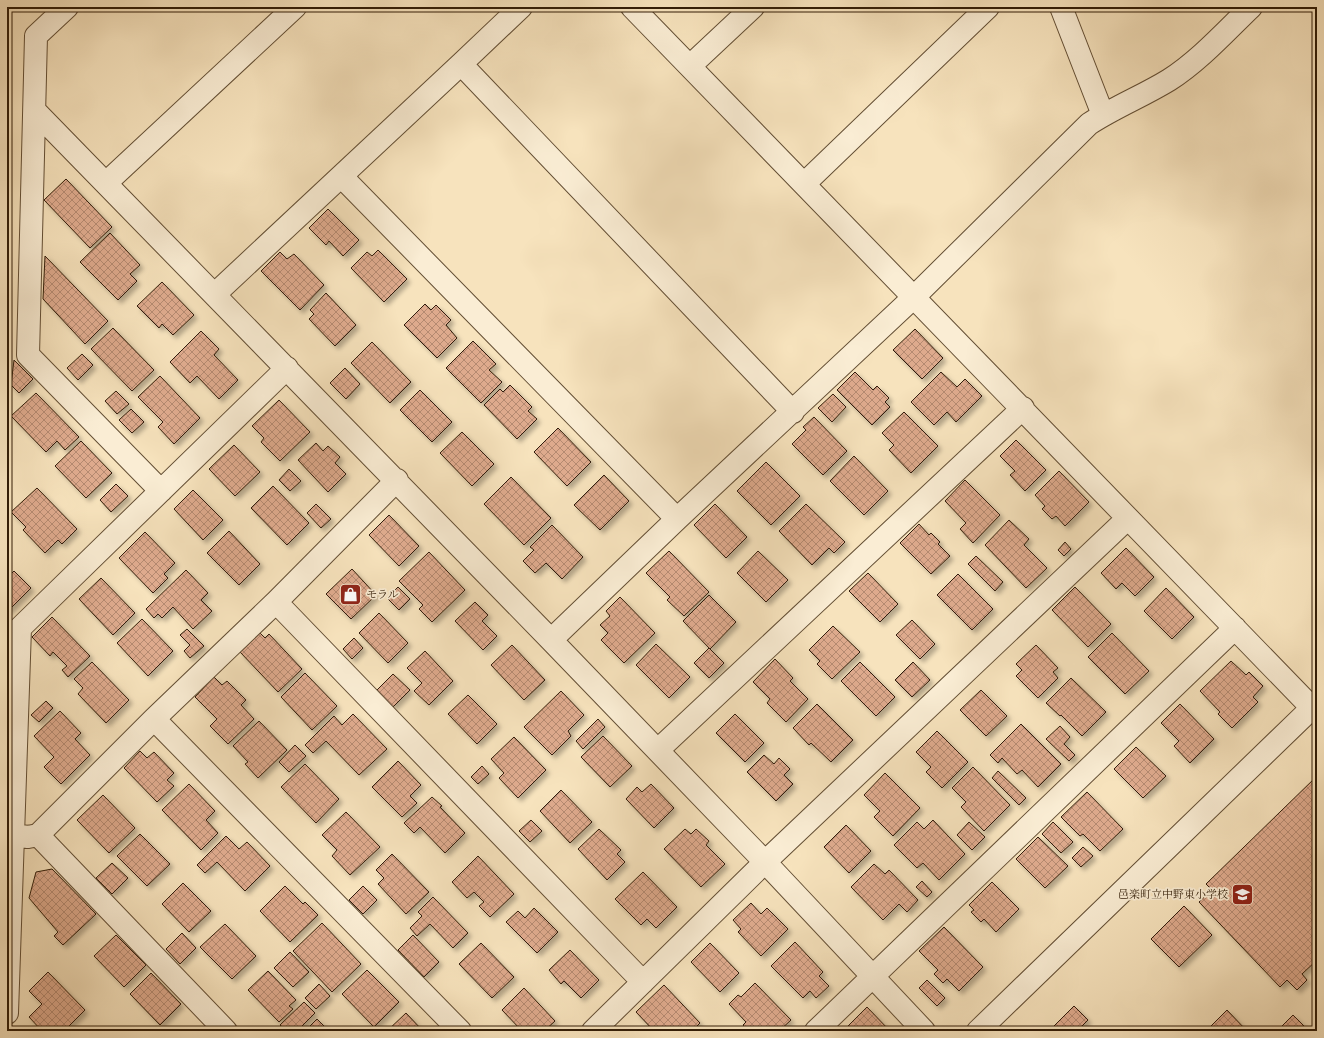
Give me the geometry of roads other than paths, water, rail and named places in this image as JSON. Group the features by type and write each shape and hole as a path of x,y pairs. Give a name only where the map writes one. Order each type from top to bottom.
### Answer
{"street":[{"path":"67,7 36,36 28,355 160,491"},
{"path":"106,183 295,7"},
{"path":"215,294 342,177 521,7"},
{"path":"632,7 1023,408 1128,519 1315,708 978,1031"},
{"path":"690,66 754,7"},
{"path":"804,184 988,7"},
{"path":"1061,7 1103,115"},
{"path":"551,640 677,519 793,412 914,297 1090,124 1103,115 1170,79 1188,66 1251,7"},
{"path":"461,64 793,412"},
{"path":"35,111 397,480 658,750 924,1031"},
{"path":"342,177 677,519"},
{"path":"7,1013 20,628 287,368"},
{"path":"658,750 1023,408"},
{"path":"13,835 38,835 154,719 276,602 397,480"},
{"path":"593,1031 765,862 1128,519"},
{"path":"276,602 643,982"},
{"path":"816,1031 1235,628"},
{"path":"154,719 460,1031"},
{"path":"38,835 226,1031"}],"place":[{"name":"モラル","path":"351,594"},
{"name":"邑楽町立中野東小学校","path":"1243,894"}]}
